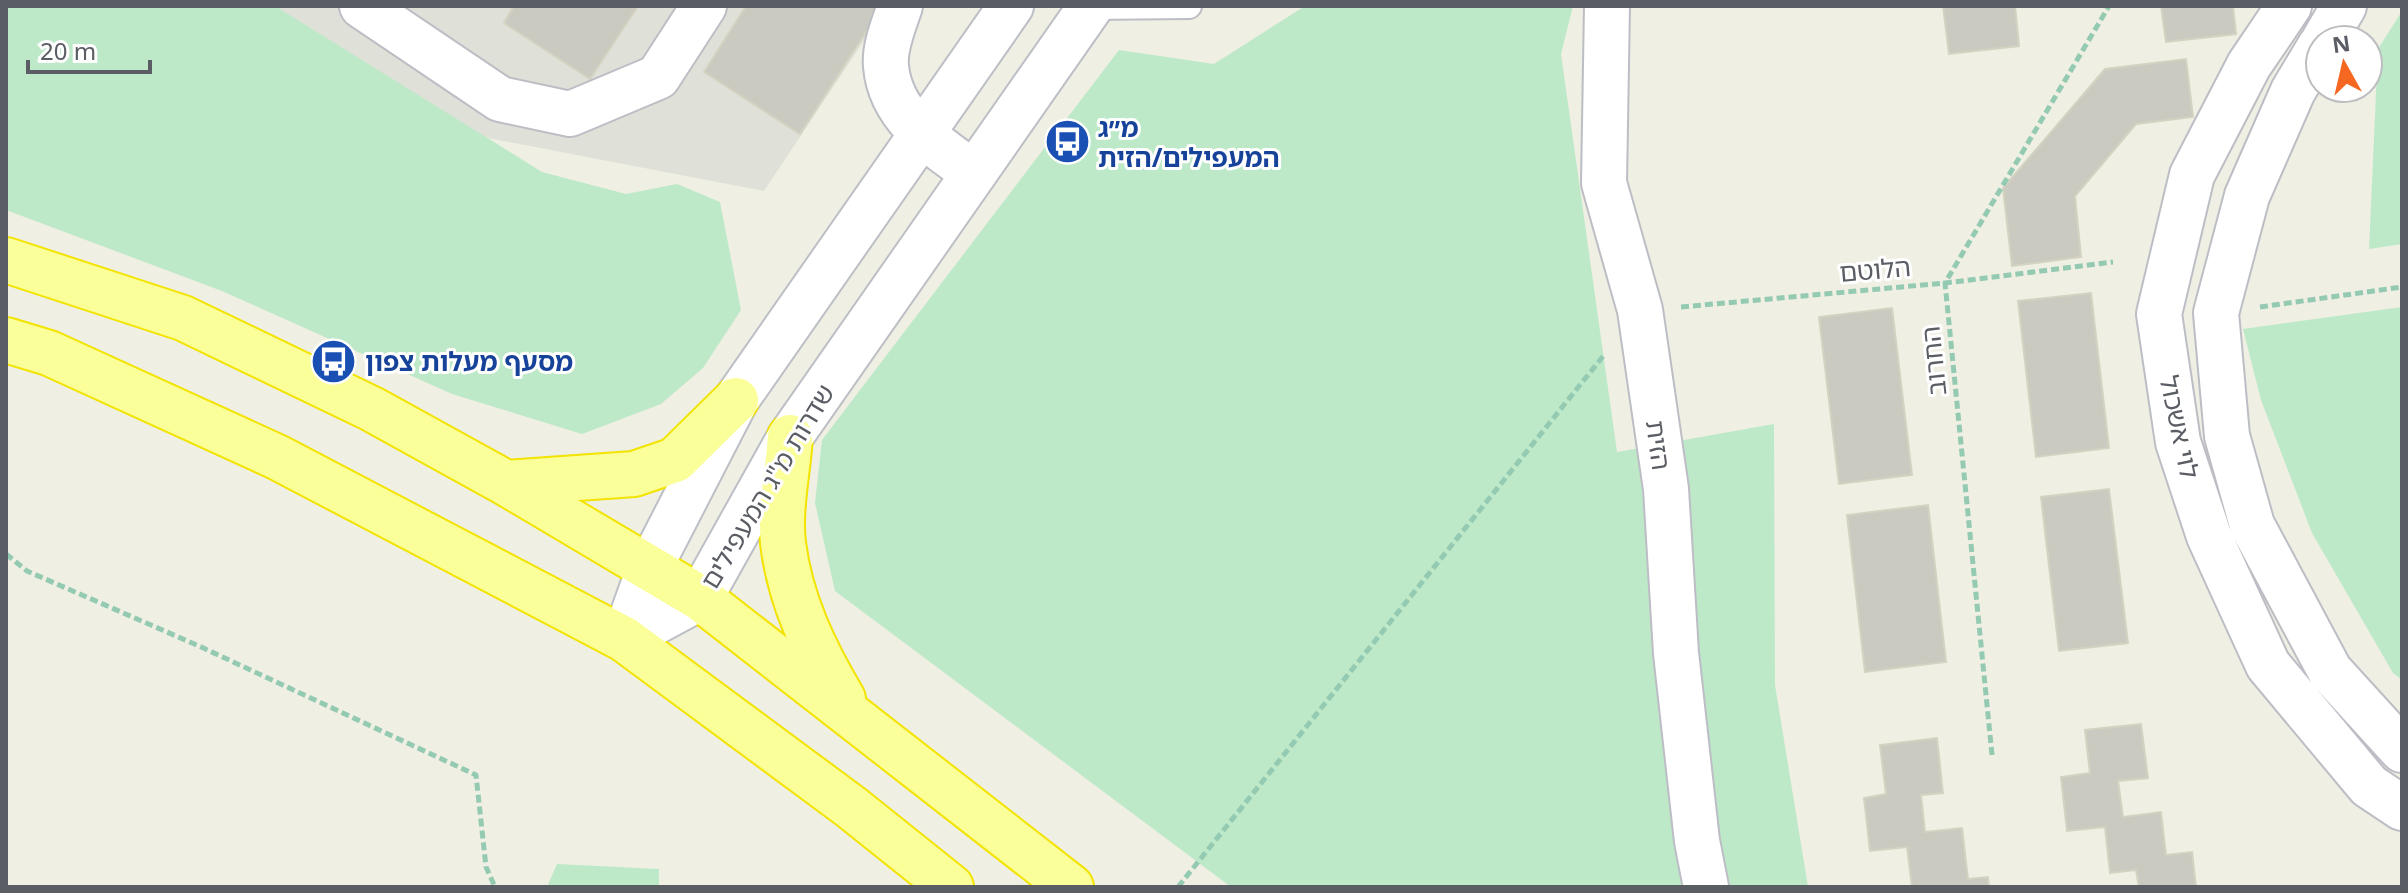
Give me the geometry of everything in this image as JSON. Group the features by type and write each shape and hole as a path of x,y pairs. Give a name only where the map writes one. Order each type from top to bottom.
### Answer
{"highway":[{"path":"6,260 183,318 372,409 506,483 700,598 1071,887"},
{"path":"6,340 49,353 277,457 624,639 851,807 951,887"},
{"path":"506,483 634,474 675,460 736,400"},
{"path":"790,437 783,540 791,580 803,626 854,719"}],"street":[{"path":"362,6 500,99 570,114 658,77 704,6"},
{"path":"900,6 885,65 892,89 921,136 974,173"},
{"path":"624,639 649,569 736,400 1011,6"},
{"name":"שדרות מ\"ג המעפילים","path":"624,639 700,598 790,437 1091,6"},
{"name":"הזית","path":"1607,6 1604,183 1640,310 1666,489 1676,653 1697,841 1706,887"},
{"name":"לוי אשכול","path":"2289,6 2249,65 2192,175 2159,314 2178,442 2209,536 2268,665 2369,786 2402,808"},
{"path":"2333,24 2344,6"},
{"name":"לוי אשכול","path":"2304,73 2247,196 2216,313 2227,436 2252,525 2330,671 2402,750"}],"lane":[{"path":"1091,6 1189,6"}],"path":[{"path":"1945,283 2109,6"},
{"name":"הלוטם","path":"1640,310 1945,283 2113,262"},
{"name":"החרוב","path":"1945,283 1992,755"},
{"path":"2216,313 2402,287"},
{"path":"1178,887 1640,310"},
{"path":"6,554 27,571 199,646 476,775 486,867 495,887"}],"shaded area":[{"path":"6,6 887,6 764,191 35,51"}],"green space":[{"path":"6,6 275,6 542,172 626,194 677,184 720,202 741,310 703,368 661,404 582,434 452,394 222,291 6,210"},
{"path":"1305,6 1573,6 1561,54 1617,452 1774,424 1775,685 1808,887 1231,887 835,591 815,503 822,440 1119,50 1214,64"},
{"path":"2402,11 2402,244 2369,249 2376,104 2384,104 2384,40"},
{"path":"2402,307 2402,680 2393,673 2312,533 2261,400 2243,329"},
{"path":"557,864 659,869 659,887 547,887"}],"building":[{"path":"514,6 638,6 590,79 504,23"},
{"path":"746,6 883,6 800,134 704,72"},
{"path":"1943,6 2015,6 2019,46 1949,54"},
{"path":"2161,6 2233,6 2236,34 2166,42"},
{"path":"2186,59 2193,117 2136,124 2075,196 2081,257 2012,266 2003,188 2105,69"},
{"path":"2091,293 2109,448 2036,457 2018,301"},
{"path":"1892,308 1912,475 1839,484 1819,317"},
{"path":"2109,489 2128,643 2059,651 2041,497"},
{"path":"1928,505 1946,662 1865,672 1847,515"},
{"path":"2141,724 2148,778 2118,781 2123,817 2161,812 2166,855 2192,852 2196,887 2139,887 2136,870 2110,873 2105,827 2067,831 2061,777 2090,773 2085,730"},
{"path":"1937,738 1943,793 1921,795 1925,832 1962,828 1968,879 1988,877 1989,887 1912,887 1907,847 1870,851 1864,798 1886,794 1880,745"}],"place":[{"name":"מ״ג המעפילים/הזית","path":"1067,142"},
{"name":"מסעף מעלות צפון","path":"334,361"}]}
